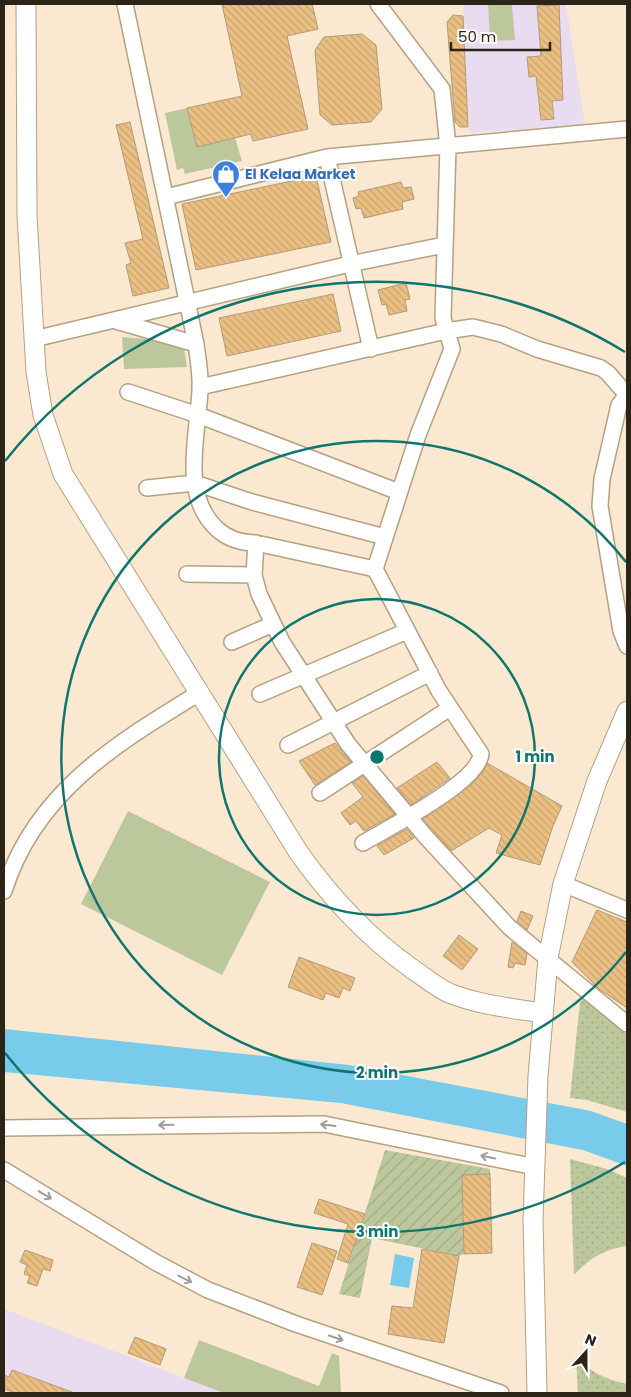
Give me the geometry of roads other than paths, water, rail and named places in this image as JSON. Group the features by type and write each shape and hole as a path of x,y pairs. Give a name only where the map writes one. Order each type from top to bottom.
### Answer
{"main road":[{"path":"26,4 26,215 36,372 43,415 63,474 299,854 325,890 354,922 389,952 448,992 492,1006 542,1014"},
{"path":"537,1393 533,1220 538,1076 548,958 563,884 597,781 622,736 627,711"}],"street":[{"path":"125,4 196,344 200,387 195,448 195,483 198,501 211,523 232,539 376,569"},
{"path":"363,843 409,816 463,780 481,760 479,749 450,708 376,569 398,492 418,435 452,350 443,318 448,147 442,89 378,4"},
{"path":"166,196 327,157 627,129"},
{"path":"327,157 371,349"},
{"path":"34,339 350,264 444,245"},
{"path":"114,320 196,344"},
{"path":"200,387 446,331 473,328 492,332 537,349 601,368 608,373 627,395 619,406 602,479 600,506 621,630 627,646"},
{"path":"128,392 198,415 398,492"},
{"path":"146,488 195,483 252,502 385,537"},
{"path":"256,543 254,575 259,594 273,624 333,722 365,764 509,927 627,1024"},
{"path":"187,574 254,575"},
{"path":"232,642 273,624"},
{"path":"260,694 408,631"},
{"path":"288,746 430,673"},
{"path":"4,891 20,853 43,815 72,781 128,737 199,693"},
{"path":"320,793 450,708"},
{"path":"563,884 627,910"},
{"path":"4,1128 324,1124 535,1162"},
{"path":"4,1170 154,1262 208,1290 296,1324 501,1393"}],"water":[{"path":"4,1029 349,1065 591,1111 627,1124 627,1166 583,1150 341,1103 4,1072"},
{"path":"395,1254 414,1258 409,1288 390,1285"}],"place":[{"name":"El Kelaa Market","path":"226,198"}]}
